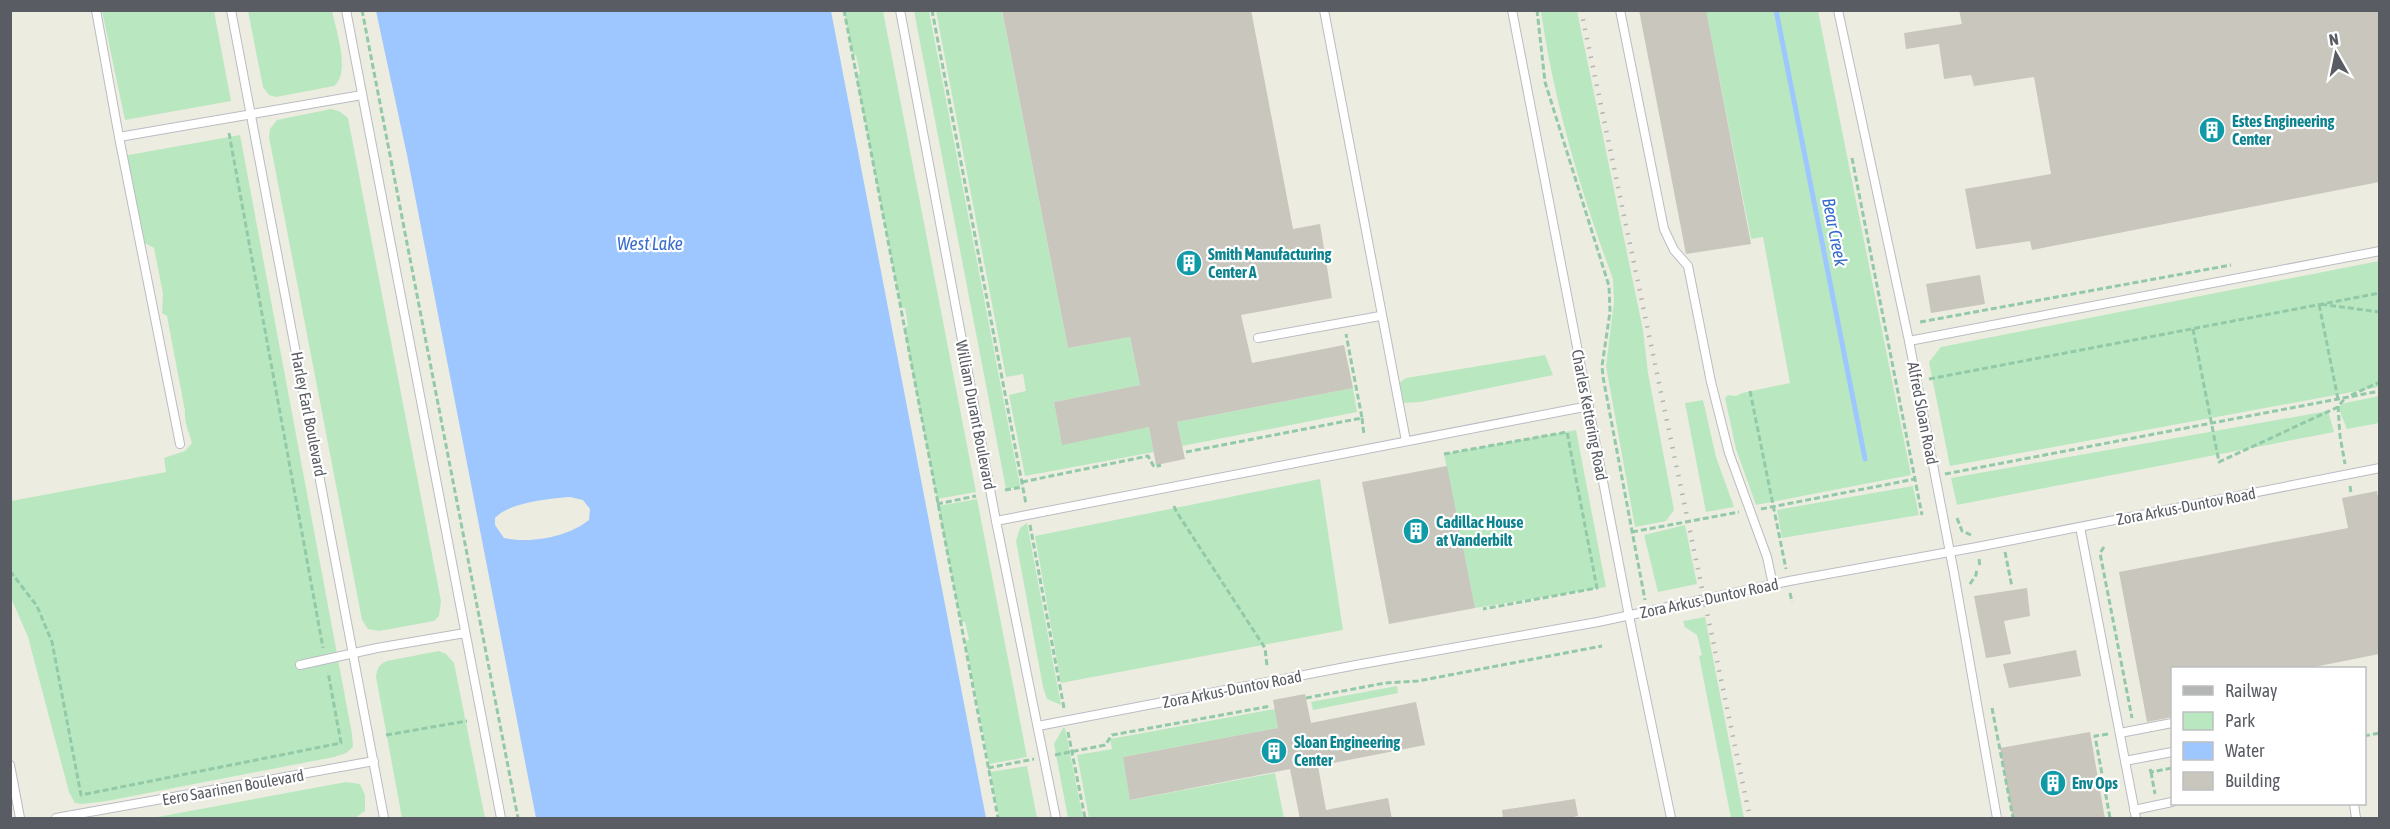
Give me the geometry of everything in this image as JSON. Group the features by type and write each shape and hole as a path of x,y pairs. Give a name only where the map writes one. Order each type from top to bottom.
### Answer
{"lane":[{"path":"96,10 180,444"},
{"name":"Harley Earl Boulevard","path":"231,10 355,654 384,819"},
{"path":"346,10 501,819"},
{"name":"William Durant Boulevard","path":"900,10 996,521 1056,819"},
{"path":"1324,10 1380,316 1406,441"},
{"name":"Charles Kettering Road","path":"1512,10 1629,616 1671,819"},
{"path":"1620,10 1664,229 1674,250 1688,266 1711,382 1729,453 1752,510 1773,585"},
{"name":"Alfred Sloan Road","path":"1838,10 1909,341 1997,819"},
{"path":"119,138 362,95"},
{"path":"1909,341 2379,251"},
{"path":"1258,338 1380,316"},
{"path":"996,521 1589,406"},
{"name":"Zora Arkus-Duntov Road","path":"1038,726 1344,667 1629,616 1789,581 2003,542 2379,468"},
{"path":"2080,527 2136,819"},
{"path":"300,665 465,633"},
{"path":"2120,733 2171,723"},
{"path":"2125,761 2171,752"},
{"name":"Eero Saarinen Boulevard","path":"56,819 374,761"},
{"path":"10,765 20,819"},
{"path":"2134,810 2171,802"}],"path":[{"path":"362,10 518,819"},
{"path":"844,10 998,819"},
{"path":"932,10 1085,819"},
{"path":"1537,10 1545,82 1609,286 1610,312 1602,366 1603,377 1647,612"},
{"path":"10,571 37,606 52,642 81,795 341,743 229,133"},
{"path":"1852,158 1922,515"},
{"path":"1920,322 2241,263"},
{"path":"1928,378 2379,293"},
{"path":"2319,304 2379,312"},
{"path":"2319,304 2338,399 2340,436 2351,493"},
{"path":"2192,328 2219,462 2338,407 2345,398 2379,382"},
{"path":"1345,330 1364,435"},
{"path":"1750,391 1789,581 1791,602"},
{"path":"1945,474 2379,391"},
{"path":"1186,452 1362,418"},
{"path":"1444,454 1567,432 1597,588 1483,609"},
{"path":"1022,482 1148,456 1154,467 1161,465"},
{"path":"1632,532 1916,479"},
{"path":"1005,490 1023,487"},
{"path":"937,504 976,496"},
{"path":"1174,506 1264,648 1267,666"},
{"path":"2003,542 2012,587"},
{"path":"2104,547 2100,553 2134,730"},
{"path":"1970,589 1970,583 1977,568"},
{"path":"1306,698 1385,683 1418,681 1602,646"},
{"path":"988,768 1105,745 1112,735 1271,705"},
{"path":"1991,705 2013,819"},
{"path":"386,735 466,721"},
{"path":"2110,819 2095,736 2120,733"}],"green space":[{"path":"102,11 214,11 231,101 125,120"},
{"path":"248,11 332,11 341,51 339,80 334,86 276,97 269,95 263,87"},
{"path":"844,11 883,11 976,492 937,499 904,327 908,326 905,308 901,308 856,75 860,74 856,55 853,56"},
{"path":"914,11 929,11 1020,486 1006,489"},
{"path":"936,11 1002,11 1068,348 1130,337 1140,385 1054,402 1062,444 1149,427 1154,452 1025,476 1009,395 1026,391 1023,374 1006,377"},
{"path":"1541,11 1577,11 1643,330 1648,373 1674,510 1666,521 1635,527 1606,366 1614,302 1613,279 1570,147 1553,79"},
{"path":"1706,11 1818,11 1911,475 1756,505 1736,449 1725,398 1728,395 1736,396 1790,383 1763,237 1751,239"},
{"path":"331,109 339,111 348,118 441,601 439,616 434,621 379,631 368,629 362,620 269,137 270,129 277,120"},
{"path":"240,135 353,747 346,753 334,757 107,801 75,803 69,792 28,637 11,598 11,501 166,472 164,458 185,451 192,443 186,423 167,316 162,313 163,294 154,248 136,238 123,156"},
{"path":"2379,261 2379,387 1950,466 1929,362 1941,347"},
{"path":"1545,355 1553,375 1420,402 1403,403 1400,382 1406,378"},
{"path":"1353,388 1357,412 1182,446 1177,422"},
{"path":"2379,396 2379,423 2347,429 2338,407 2345,403"},
{"path":"1703,400 1716,457 1734,507 1706,512 1685,403"},
{"path":"2328,411 2334,432 1957,505 1951,478"},
{"path":"1576,430 1606,587 1475,608 1444,454"},
{"path":"1320,479 1343,630 1061,683 1035,536"},
{"path":"1913,486 1919,515 1782,538 1777,510"},
{"path":"977,499 1027,757 989,764 965,641 969,640 965,622 961,622 938,506"},
{"path":"1027,523 1061,705 1047,699 1043,687 1016,541 1020,528"},
{"path":"1685,525 1697,584 1658,592 1644,535"},
{"path":"1705,617 1744,818 1731,818 1699,656 1702,655 1697,635 1685,627 1683,621"},
{"path":"439,651 446,654 454,663 485,818 402,818 376,674 380,665 387,661"},
{"path":"1397,686 1398,693 1313,710 1311,702"},
{"path":"1275,709 1278,728 1123,757 1131,800 1275,773 1284,818 1089,818 1077,755 1112,749 1110,739"},
{"path":"1065,728 1083,818 1068,818 1054,744"},
{"path":"1027,766 1037,818 999,818 990,772"},
{"path":"346,782 360,784 365,795 365,811 355,818 152,818"}],"water":[{"name":"West Lake","path":"376,11 831,11 986,818 536,818 407,155","holes":["570,497 583,500 590,509 589,520 560,535 514,540 504,538 495,525 495,518 510,508 520,505"]}],"building":[{"name":"Smith Manufacturing Center A","path":"1002,10 1251,10 1293,229 1320,224 1332,298 1241,315 1252,363 1344,345 1353,388 1177,422 1185,459 1156,465 1149,427 1062,445 1054,402 1140,385 1130,337 1068,348"},
{"path":"1639,10 1706,10 1751,244 1686,254"},
{"name":"Estes Engineering Center","path":"1959,10 2379,10 2379,182 2032,250 2030,241 1976,249 1965,189 2051,174 2034,77 1974,86 1971,75 1944,79 1939,44 1906,49 1904,33 1962,24"},
{"path":"1980,275 1985,304 1931,313 1926,284"},
{"name":"Cadillac House at Vanderbilt","path":"1447,466 1475,608 1389,624 1362,482"},
{"path":"2377,491 2379,502 2379,654 2314,667 2171,667 2171,717 2147,722 2119,572 2348,528 2342,498"},
{"path":"2027,588 2030,616 2004,621 2011,654 1986,658 1974,596"},
{"path":"2076,650 2081,676 2009,688 2003,664"},
{"name":"Sloan Engineering Center","path":"1305,694 1311,723 1416,702 1425,745 1318,766 1326,810 1388,798 1392,819 1300,819 1290,769 1130,800 1123,757 1278,728 1273,700"},
{"name":"Env Ops","path":"2090,732 2105,819 2013,819 2000,748"},
{"path":"1575,799 1578,816 1564,819 1503,819 1502,810"}],"waterway":[{"name":"Bear Creek","path":"1776,10 1865,459"}],"railway":[{"path":"1581,10 1750,818"}],"place":[{"name":"Estes Engineering Center","path":"2212,130"},
{"name":"Smith Manufacturing Center A","path":"1189,263"},
{"name":"Cadillac House at Vanderbilt","path":"1416,531"},
{"name":"Sloan Engineering Center","path":"1274,751"},
{"name":"Env Ops","path":"2053,783"}]}
